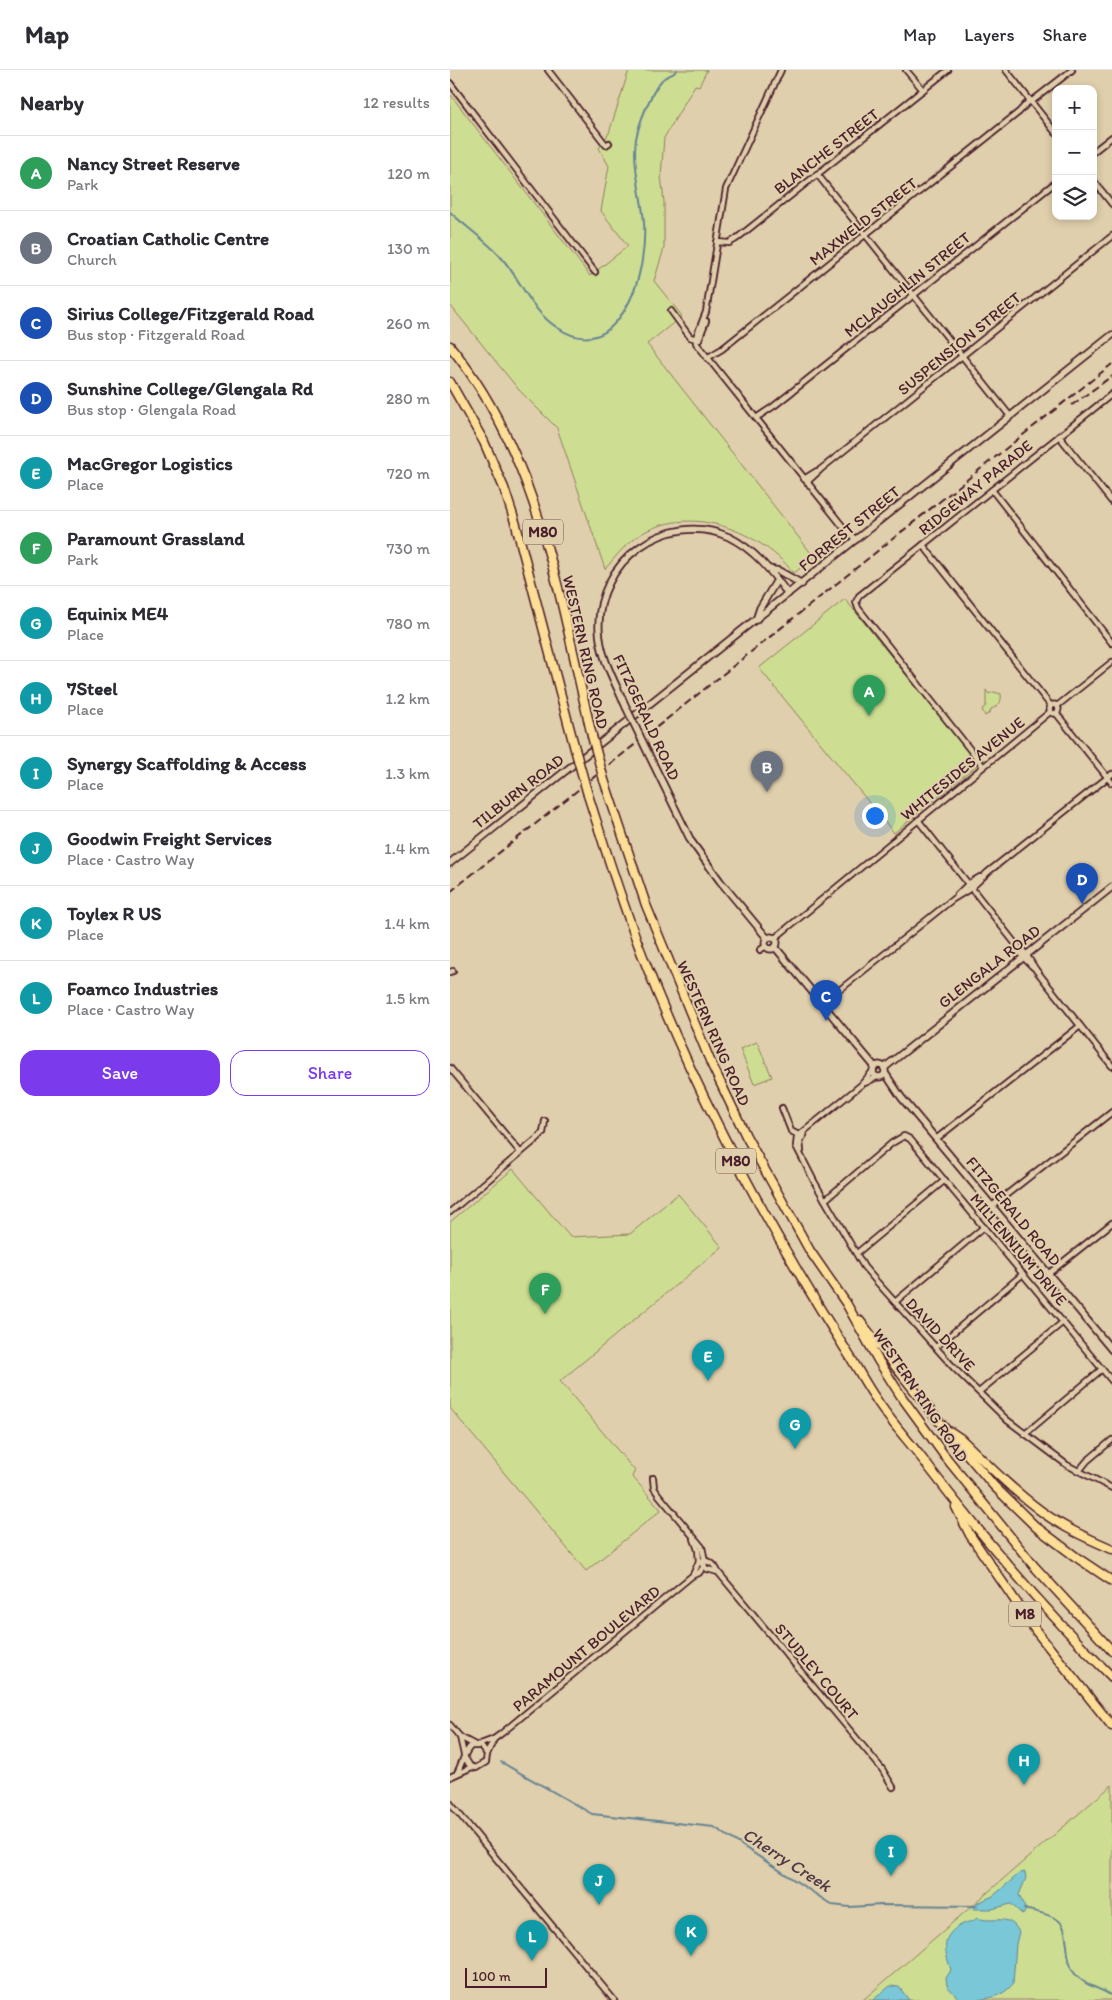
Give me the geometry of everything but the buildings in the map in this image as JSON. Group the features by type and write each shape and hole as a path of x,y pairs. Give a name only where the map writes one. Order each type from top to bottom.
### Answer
{"highway":[{"name":"WESTERN RING ROAD","path":"450,346 478,385 502,426 535,506 551,560 604,780 646,905 711,1064 746,1136 810,1251 846,1303 878,1360 939,1449 983,1506 1034,1566 1112,1651"},
{"name":"WESTERN RING ROAD","path":"450,382 484,442 513,516 540,611 575,749 619,892 645,962 692,1074 744,1178 815,1300 877,1401 949,1494 1010,1568 1060,1624 1112,1677"},
{"path":"846,1303 945,1429 987,1479 1036,1527 1076,1557 1112,1580"},
{"path":"945,1429 960,1438 1012,1488 1042,1512 1068,1528 1112,1550"},
{"name":"M8","path":"949,1494 970,1535 1036,1631 1112,1726"}],"street":[{"path":"548,70 606,145 609,143"},
{"path":"697,340 705,326 726,189 781,70"},
{"path":"906,70 923,90"},
{"name":"BLANCHE STREET","path":"717,242 729,243 736,239 948,70"},
{"path":"1006,70 1054,130"},
{"name":"MAXWELD STREET","path":"708,358 722,349 1072,70"},
{"path":"450,83 595,272"},
{"path":"1097,149 1112,137"},
{"path":"817,174 1010,416"},
{"name":"MCLAUGHLIN STREET","path":"757,420 1052,185"},
{"path":"1097,185 1112,204"},
{"name":"SUSPENSION STREET","path":"806,481 1112,236"},
{"path":"671,311 690,337 697,340 708,358 854,542"},
{"name":"FORREST STREET","path":"604,741 1112,336"},
{"name":"RIDGEWAY PARADE","path":"983,766 864,615 856,602 859,596 1112,394"},
{"path":"1060,436 1112,502"},
{"path":"992,490 1112,643"},
{"name":"FITZGERALD ROAD","path":"767,938 720,881 691,841 606,663 598,629 599,612 603,594 610,578 630,554 645,542 672,532 701,530 727,536 750,549 769,569 788,594"},
{"path":"923,545 1051,706 1050,712 1052,714 1056,713 1110,776 1112,783"},
{"path":"769,569 779,571 802,584"},
{"path":"756,620 760,608 777,580"},
{"path":"1051,706 1057,706 1112,662"},
{"path":"1056,713 1057,706"},
{"name":"WHITESIDES AVENUE","path":"775,938 1050,712"},
{"name":"TILBURN ROAD","path":"450,862 604,741"},
{"path":"822,1004 1110,776"},
{"path":"918,820 1112,1066"},
{"name":"GLENGALA ROAD","path":"876,1073 884,1070 1112,887"},
{"path":"767,938 775,938 777,942 771,949 763,948 767,938"},
{"name":"FITZGERALD ROAD","path":"774,947 876,1073 901,1097 1112,1351"},
{"path":"936,1139 1080,1026"},
{"path":"782,1108 790,1127 800,1135 876,1073 879,1065 884,1070"},
{"path":"450,1068 520,1152"},
{"name":"FITZGERALD ROAD","path":"884,1070 901,1097"},
{"path":"992,1206 1112,1112"},
{"path":"450,1212 543,1133 546,1122"},
{"name":"DAVID DRIVE","path":"800,1135 801,1152 825,1200 856,1253 894,1302 992,1407 1025,1434 1079,1471 1112,1488"},
{"name":"MILLENNIUM DRIVE","path":"825,1200 892,1143 904,1136 914,1143 1112,1381"},
{"path":"856,1253 945,1180"},
{"path":"1048,1274 1112,1223"},
{"path":"894,1302 984,1227"},
{"path":"936,1348 1023,1274"},
{"path":"978,1392 1063,1322"},
{"path":"1106,1344 1112,1339"},
{"path":"1025,1434 1102,1368"},
{"path":"1079,1471 1087,1461 1112,1440"},
{"path":"653,1478 654,1488 658,1494 702,1547 705,1564"},
{"path":"694,1537 699,1561"},
{"name":"STUDLEY COURT","path":"699,1561 718,1572 882,1769 892,1787"},
{"name":"PARAMOUNT BOULEVARD","path":"693,1575 699,1561"},
{"name":"PARAMOUNT BOULEVARD","path":"476,1745 494,1739 693,1575 699,1573 705,1564"},
{"path":"450,1725 460,1737 484,1748 487,1754 483,1765 472,1767 450,1778"},
{"path":"460,1737 465,1757 468,1764 472,1767"},
{"name":"PARAMOUNT BOULEVARD","path":"487,1754 494,1739"},
{"path":"457,1773 468,1749 476,1745"},
{"path":"450,1803 614,2000"}],"green space":[{"path":"629,70 707,70 699,86 695,85 664,138 661,176 664,202 664,248 654,281 682,316 647,344 814,557 794,573 760,543 740,532 718,525 695,521 673,522 651,529 627,544 605,569 557,428 519,390 450,305 450,94 590,276 628,246 601,211 609,166 599,148 609,133"},
{"path":"845,599 978,764 894,833 759,668"},
{"path":"986,690 989,694 994,692 1001,694 1001,697 996,707 991,709 990,713 985,716 982,709 986,706"},
{"path":"757,1042 772,1077 754,1084 740,1049"},
{"path":"513,1169 570,1237 630,1234 678,1194 722,1247 560,1381 635,1471 632,1476 661,1510 586,1571 450,1408 450,1222"},
{"path":"1112,1785 1112,2000 863,2000"}],"water":[{"path":"1025,1872 1026,1878 1019,1895 1026,1910 1023,1915 1011,1904 992,1909 973,1909 977,1903 993,1896 1020,1873"},
{"path":"977,1918 983,1920 1006,1920 1011,1922 1019,1932 1016,1944 1013,1984 996,1996 960,2000 947,1986 946,1978 951,1970 946,1950 947,1938 956,1928"},
{"path":"890,1986 899,1987 909,2000 873,2000"}],"waterway":[{"path":"450,212 499,255 532,303 548,321 564,332 578,337 591,337 604,332 619,318 627,306 638,279 641,265 644,222 636,170 636,139 646,108 658,85 664,78 677,70"},
{"name":"Cherry Creek","path":"501,1762 592,1814 714,1827 832,1905 850,1907 881,1905 977,1906"},
{"name":"Cherry Creek","path":"1024,1909 1046,1914 1058,1920 1064,1930 1069,1960 1075,1974 1083,1981 1112,1996"}],"railway":[{"path":"450,892 1112,364"},
{"path":"1072,405 1112,376"}],"place":[{"name":"Nancy Street Reserve","path":"869,716"},
{"name":"Croatian Catholic Centre","path":"767,792"},
{"name":"Sunshine College/Glengala Rd","path":"1082,904"},
{"name":"Sirius College/Fitzgerald Road","path":"826,1021"},
{"name":"Paramount Grassland","path":"545,1314"},
{"name":"MacGregor Logistics","path":"708,1381"},
{"name":"Equinix ME4","path":"795,1449"},
{"name":"7Steel","path":"1024,1785"},
{"name":"Synergy Scaffolding & Access","path":"891,1876"},
{"name":"Goodwin Freight Services","path":"599,1905"},
{"name":"Toylex R US","path":"691,1956"},
{"name":"Foamco Industries","path":"532,1961"}]}
